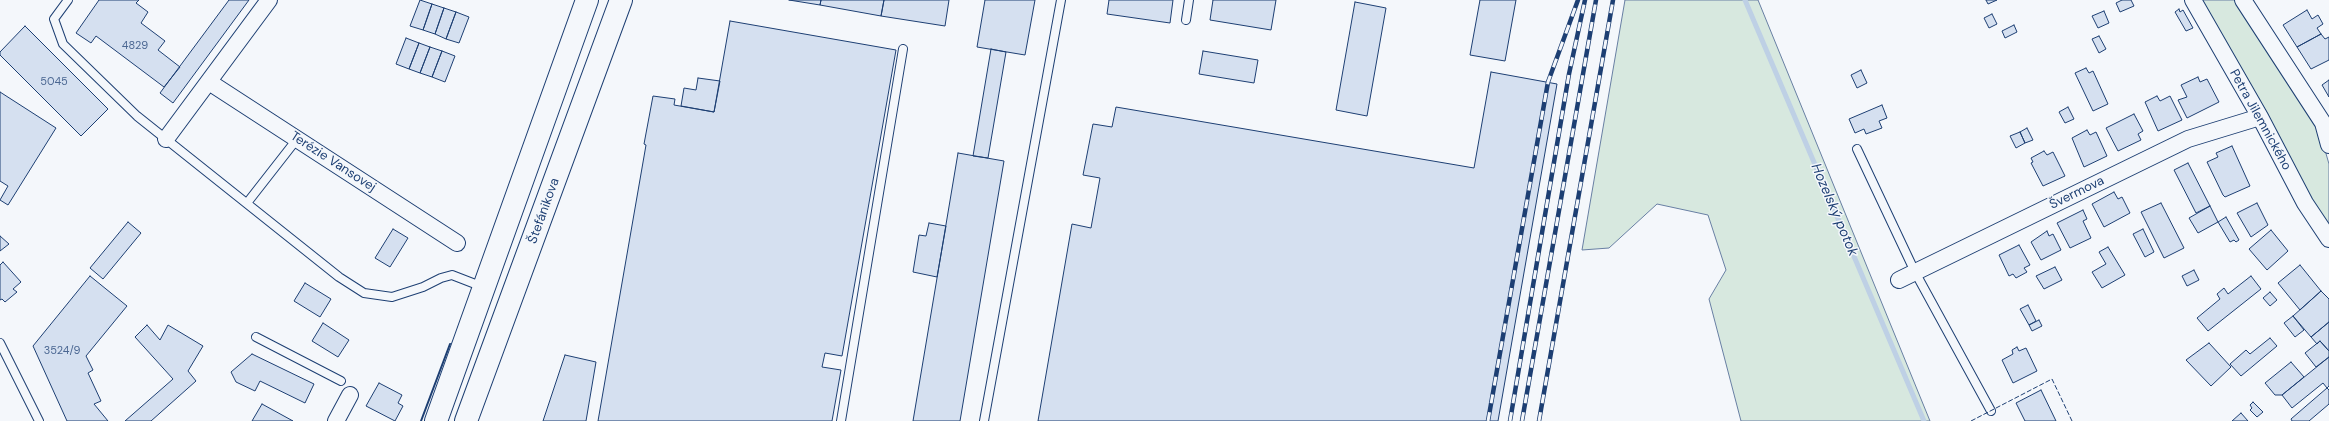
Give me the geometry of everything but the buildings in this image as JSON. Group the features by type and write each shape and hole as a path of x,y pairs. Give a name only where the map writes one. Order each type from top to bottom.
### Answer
{"main road":[{"path":"436,421 587,0"},
{"name":"Štefánikova","path":"466,421 621,0"}],"street":[{"path":"166,139 269,0"},
{"name":"Petra Jilemnického","path":"2193,0 2260,117 2305,203 2329,239"},
{"path":"2243,0 2323,123 2329,145"},
{"name":"Terézie Vansovej","path":"209,82 457,242"},
{"name":"Švermova","path":"1898,280 2188,140 2260,117"},
{"path":"336,421 350,395"}],"lane":[{"path":"68,0 54,19 63,44 137,116 339,277 364,293 392,297 423,288 441,278 452,275 485,287"},
{"path":"984,421 1061,0"},
{"path":"1186,20 1189,0"},
{"path":"841,421 903,49"},
{"path":"247,203 297,139"},
{"path":"1857,149 1915,272 1991,411"},
{"path":"256,337 341,380"},
{"path":"0,343 39,421"}],"shaded area":[{"path":"1625,0 1758,0 1930,421 1741,421 1709,299 1726,270 1708,215 1657,204 1609,248 1582,250"},
{"path":"2201,0 2239,0 2318,126 2329,164 2329,230 2312,201 2267,113"}],"waterway":[{"name":"Hozelský potok","path":"1745,0 1924,421"}],"railway":[{"path":"1488,421 1548,82 1578,0"},
{"path":"1510,421 1569,74 1585,0"},
{"path":"1522,421 1596,0"},
{"path":"1539,421 1613,0"}],"fence":[{"path":"1971,421 2052,379 2072,421"}],"wall":[{"path":"421,421 450,344"}]}
